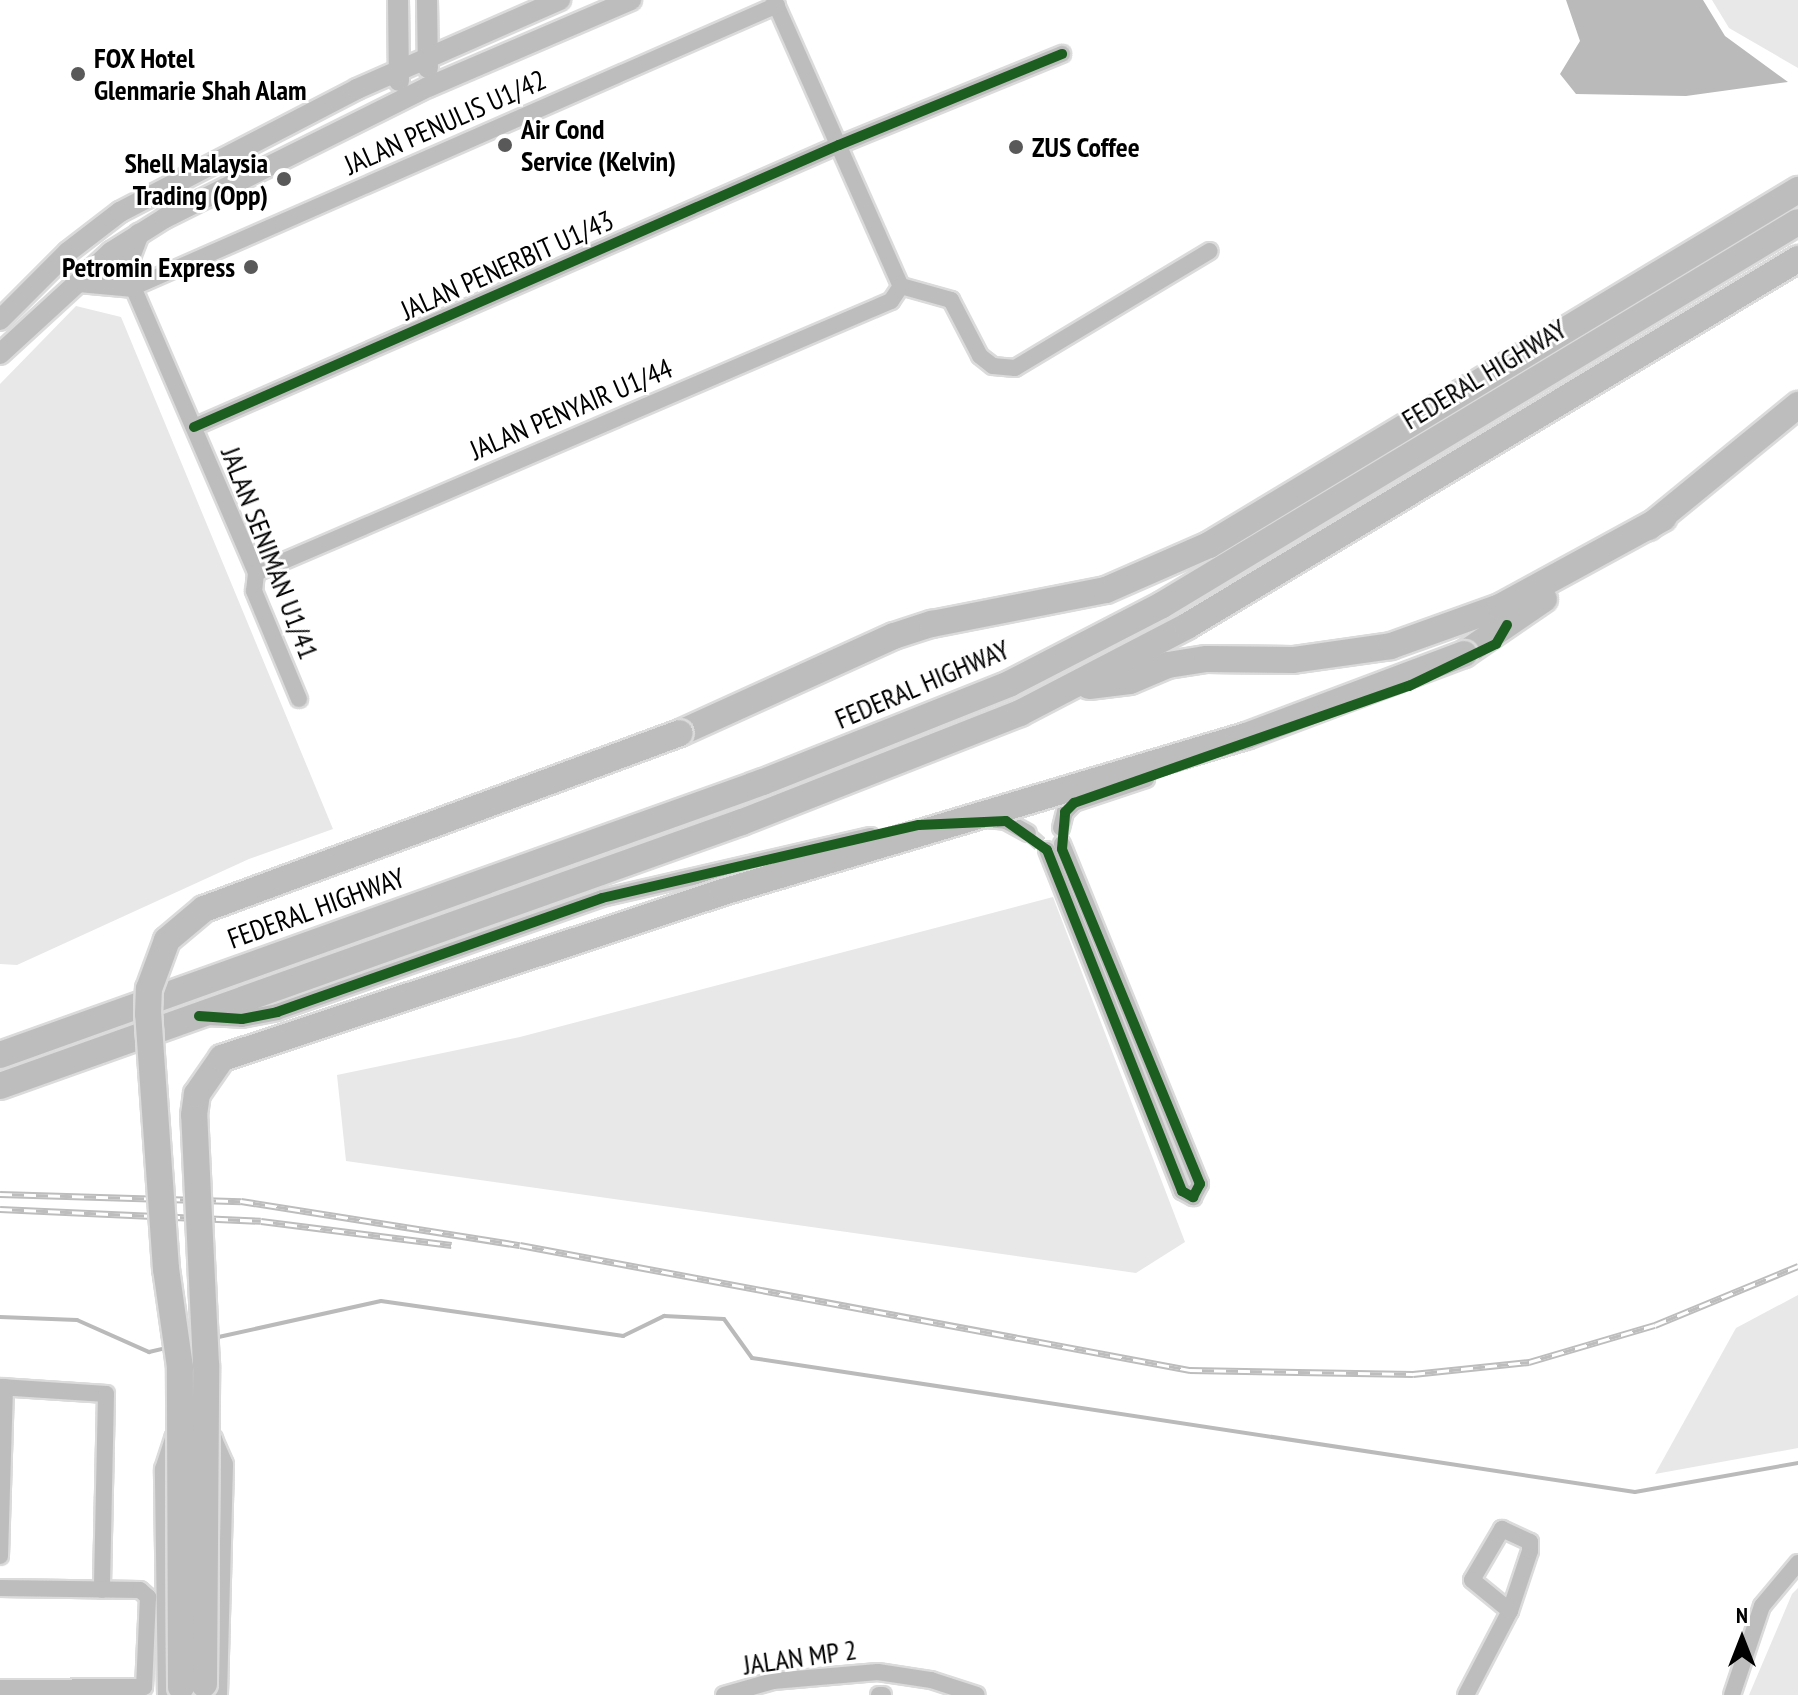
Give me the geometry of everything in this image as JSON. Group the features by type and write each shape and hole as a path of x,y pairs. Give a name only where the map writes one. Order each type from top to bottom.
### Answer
{"highway":[{"path":"181,1691 180,1367 166,1269 148,1014 149,989 167,940 204,909 680,733 894,636 932,624 1106,590 1209,545 1798,190"},
{"name":"FEDERAL HIGHWAY","path":"0,1055 763,782 1009,684 1162,605 1798,222"},
{"path":"0,1086 923,754 1072,688 1187,626 1798,259"},
{"path":"181,1691 206,1365 194,1115 197,1094 222,1058 709,896 1246,736 1464,654 1663,518 1798,405"},
{"path":"1072,688 1130,681 1168,665 1207,659 1293,660 1391,646 1500,607 1663,518"}],"main road":[{"path":"201,1436 211,1440 222,1465 181,1691 166,1470 176,1439 201,1436"}],"street":[{"path":"398,0 399,101"},
{"path":"0,320 68,252 120,212 357,89 469,37 560,0"},
{"path":"0,354 111,252 139,234 428,87 631,0"},
{"path":"776,2 901,286 951,300 980,356 993,366 1015,368 1210,251"},
{"name":"JALAN PENULIS U1/42","path":"130,278 776,2"},
{"path":"427,5 443,38 469,37"},
{"path":"427,5 428,87"},
{"path":"357,89 379,69 398,26"},
{"name":"JALAN PENERBIT U1/43","path":"194,427 839,145 1062,54"},
{"path":"111,252 120,212"},
{"path":"79,282 130,278 139,234"},
{"path":"68,252 111,252"},
{"name":"JALAN SENIMAN U1/41","path":"111,252 130,278 256,573 254,591 299,699"},
{"name":"JALAN PENYAIR U1/44","path":"256,573 891,301 901,286"},
{"path":"1057,840 1200,1184 1193,1197 1182,1191 1057,840 1065,812 1074,803 1409,686 1496,644 1507,625"},
{"path":"199,1016 242,1019 277,1012 602,898 919,825 981,819 1006,821 1028,833"},
{"path":"0,1556 2,1387 106,1394 102,1590"},
{"path":"1466,1695 1510,1611 1531,1547 1502,1529 1472,1580 1510,1611"},
{"path":"1732,1695 1762,1606 1798,1563"},
{"path":"0,1588 140,1590 148,1597 181,1691 0,1688"},
{"name":"JALAN MP 2","path":"724,1695 773,1681 878,1672 931,1680 977,1695"}],"shaded area":[{"path":"1566,0 1703,0 1725,36 1788,82 1686,96 1576,94 1560,74 1580,41"},
{"path":"1712,0 1798,0 1798,68 1729,28"},
{"path":"76,306 121,317 333,829 249,859 17,965 0,964 0,384"},
{"path":"1053,897 1185,1242 1136,1273 346,1161 337,1075 520,1037"},
{"path":"1798,1295 1798,1448 1655,1474 1736,1328"},
{"path":"1798,1588 1798,1695 1749,1695 1792,1594"}],"waterway":[{"path":"214,1338 381,1301 623,1336 664,1316 724,1319 752,1358 1635,1492 1798,1463"},
{"path":"0,1317 77,1320 149,1352 166,1348"}],"tunnel":[{"path":"1028,833 1047,850"}],"railway":[{"path":"0,1194 241,1201 520,1245 1190,1370 1413,1374 1529,1362 1655,1325 1798,1266"},
{"path":"0,1209 261,1221 451,1245"}],"cycle path":[{"path":"194,427 839,145 1062,54"},
{"path":"199,1016 242,1019 277,1012 602,898 919,825 1006,821 1047,850 1182,1191 1193,1197 1200,1184 1062,849 1065,812 1074,803 1409,686 1496,644 1507,625"}],"place":[{"name":"FOX Hotel Glenmarie Shah Alam","path":"78,74"},
{"name":"Air Cond Service (Kelvin)","path":"505,145"},
{"name":"ZUS Coffee","path":"1016,147"},
{"name":"Shell Malaysia Trading (Opp)","path":"284,179"},
{"name":"Petromin Express","path":"251,267"}]}
